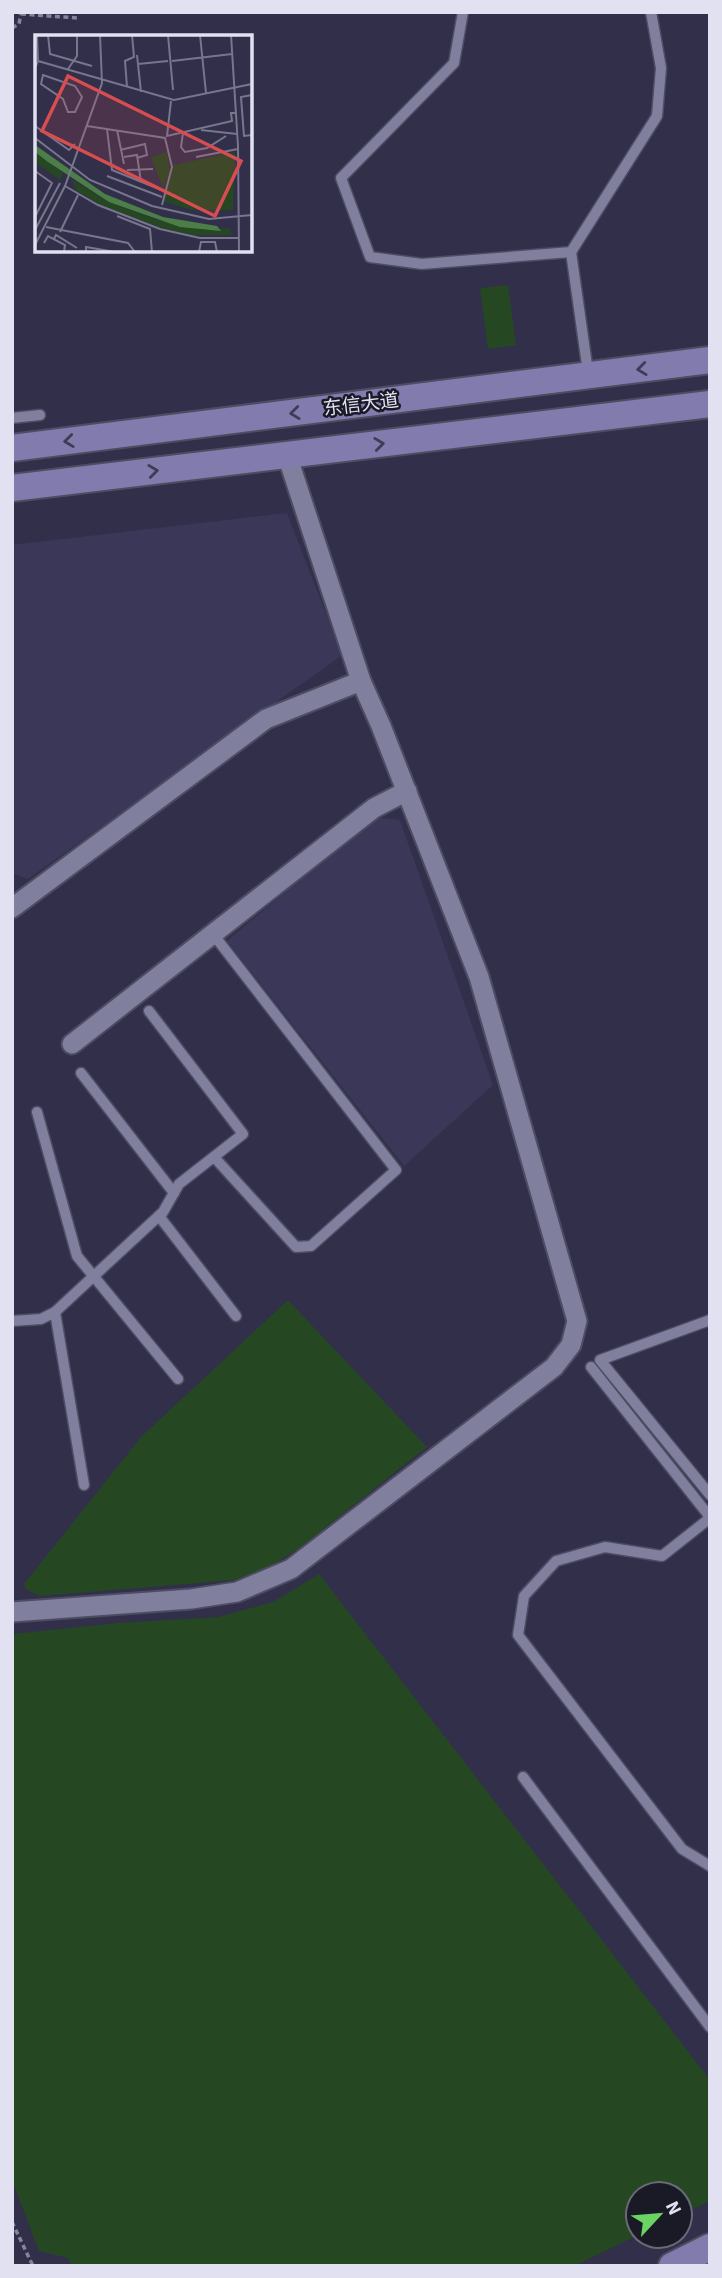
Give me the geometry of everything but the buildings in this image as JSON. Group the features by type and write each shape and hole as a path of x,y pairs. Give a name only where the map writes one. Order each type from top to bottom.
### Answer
{"main road":[{"name":"东信大道","path":"12,448 710,360"},
{"path":"12,488 710,404"},
{"path":"672,2266 710,2246"}],"street":[{"path":"12,1612 191,1599 237,1592 291,1569 554,1367 571,1345 578,1321 479,977 361,681 287,455"},
{"path":"12,908 266,719 361,681"},
{"path":"72,1044 374,808 407,791"}],"lane":[{"path":"463,12 454,63 341,178 370,257 422,264 571,251"},
{"path":"589,376 571,251 657,116 661,68 651,12"},
{"path":"12,418 40,415"},
{"path":"214,934 396,1170 311,1246 296,1247 214,1157"},
{"path":"12,1321 41,1319 55,1312 159,1216 179,1184 243,1134 149,1010"},
{"path":"81,1073 174,1193"},
{"path":"37,1112 77,1256 178,1379"},
{"path":"159,1216 236,1316"},
{"path":"55,1312 84,1485"},
{"path":"710,1320 600,1360 710,1496"},
{"path":"591,1367 710,1518 662,1556 605,1547 556,1560 524,1596 518,1635 682,1849 710,1866"},
{"path":"523,1777 710,2027"}],"path":[{"path":"12,28 19,24 21,13 78,18"},
{"path":"12,2222 33,2266"}],"shaded area":[{"path":"287,513 342,655 28,879 12,873 12,545"},
{"path":"374,817 400,820 493,1085 404,1166 227,941"}],"green space":[{"path":"508,285 516,345 488,349 480,288"},
{"path":"288,1300 427,1447 301,1547 273,1565 236,1580 39,1596 26,1589 24,1584 141,1437"},
{"path":"319,1574 710,2080 710,2201 694,2208 694,2180 624,2180 624,2242 574,2266 72,2266 68,2258 39,2251 12,2180 12,1634 118,1623 218,1617 273,1602"}]}
